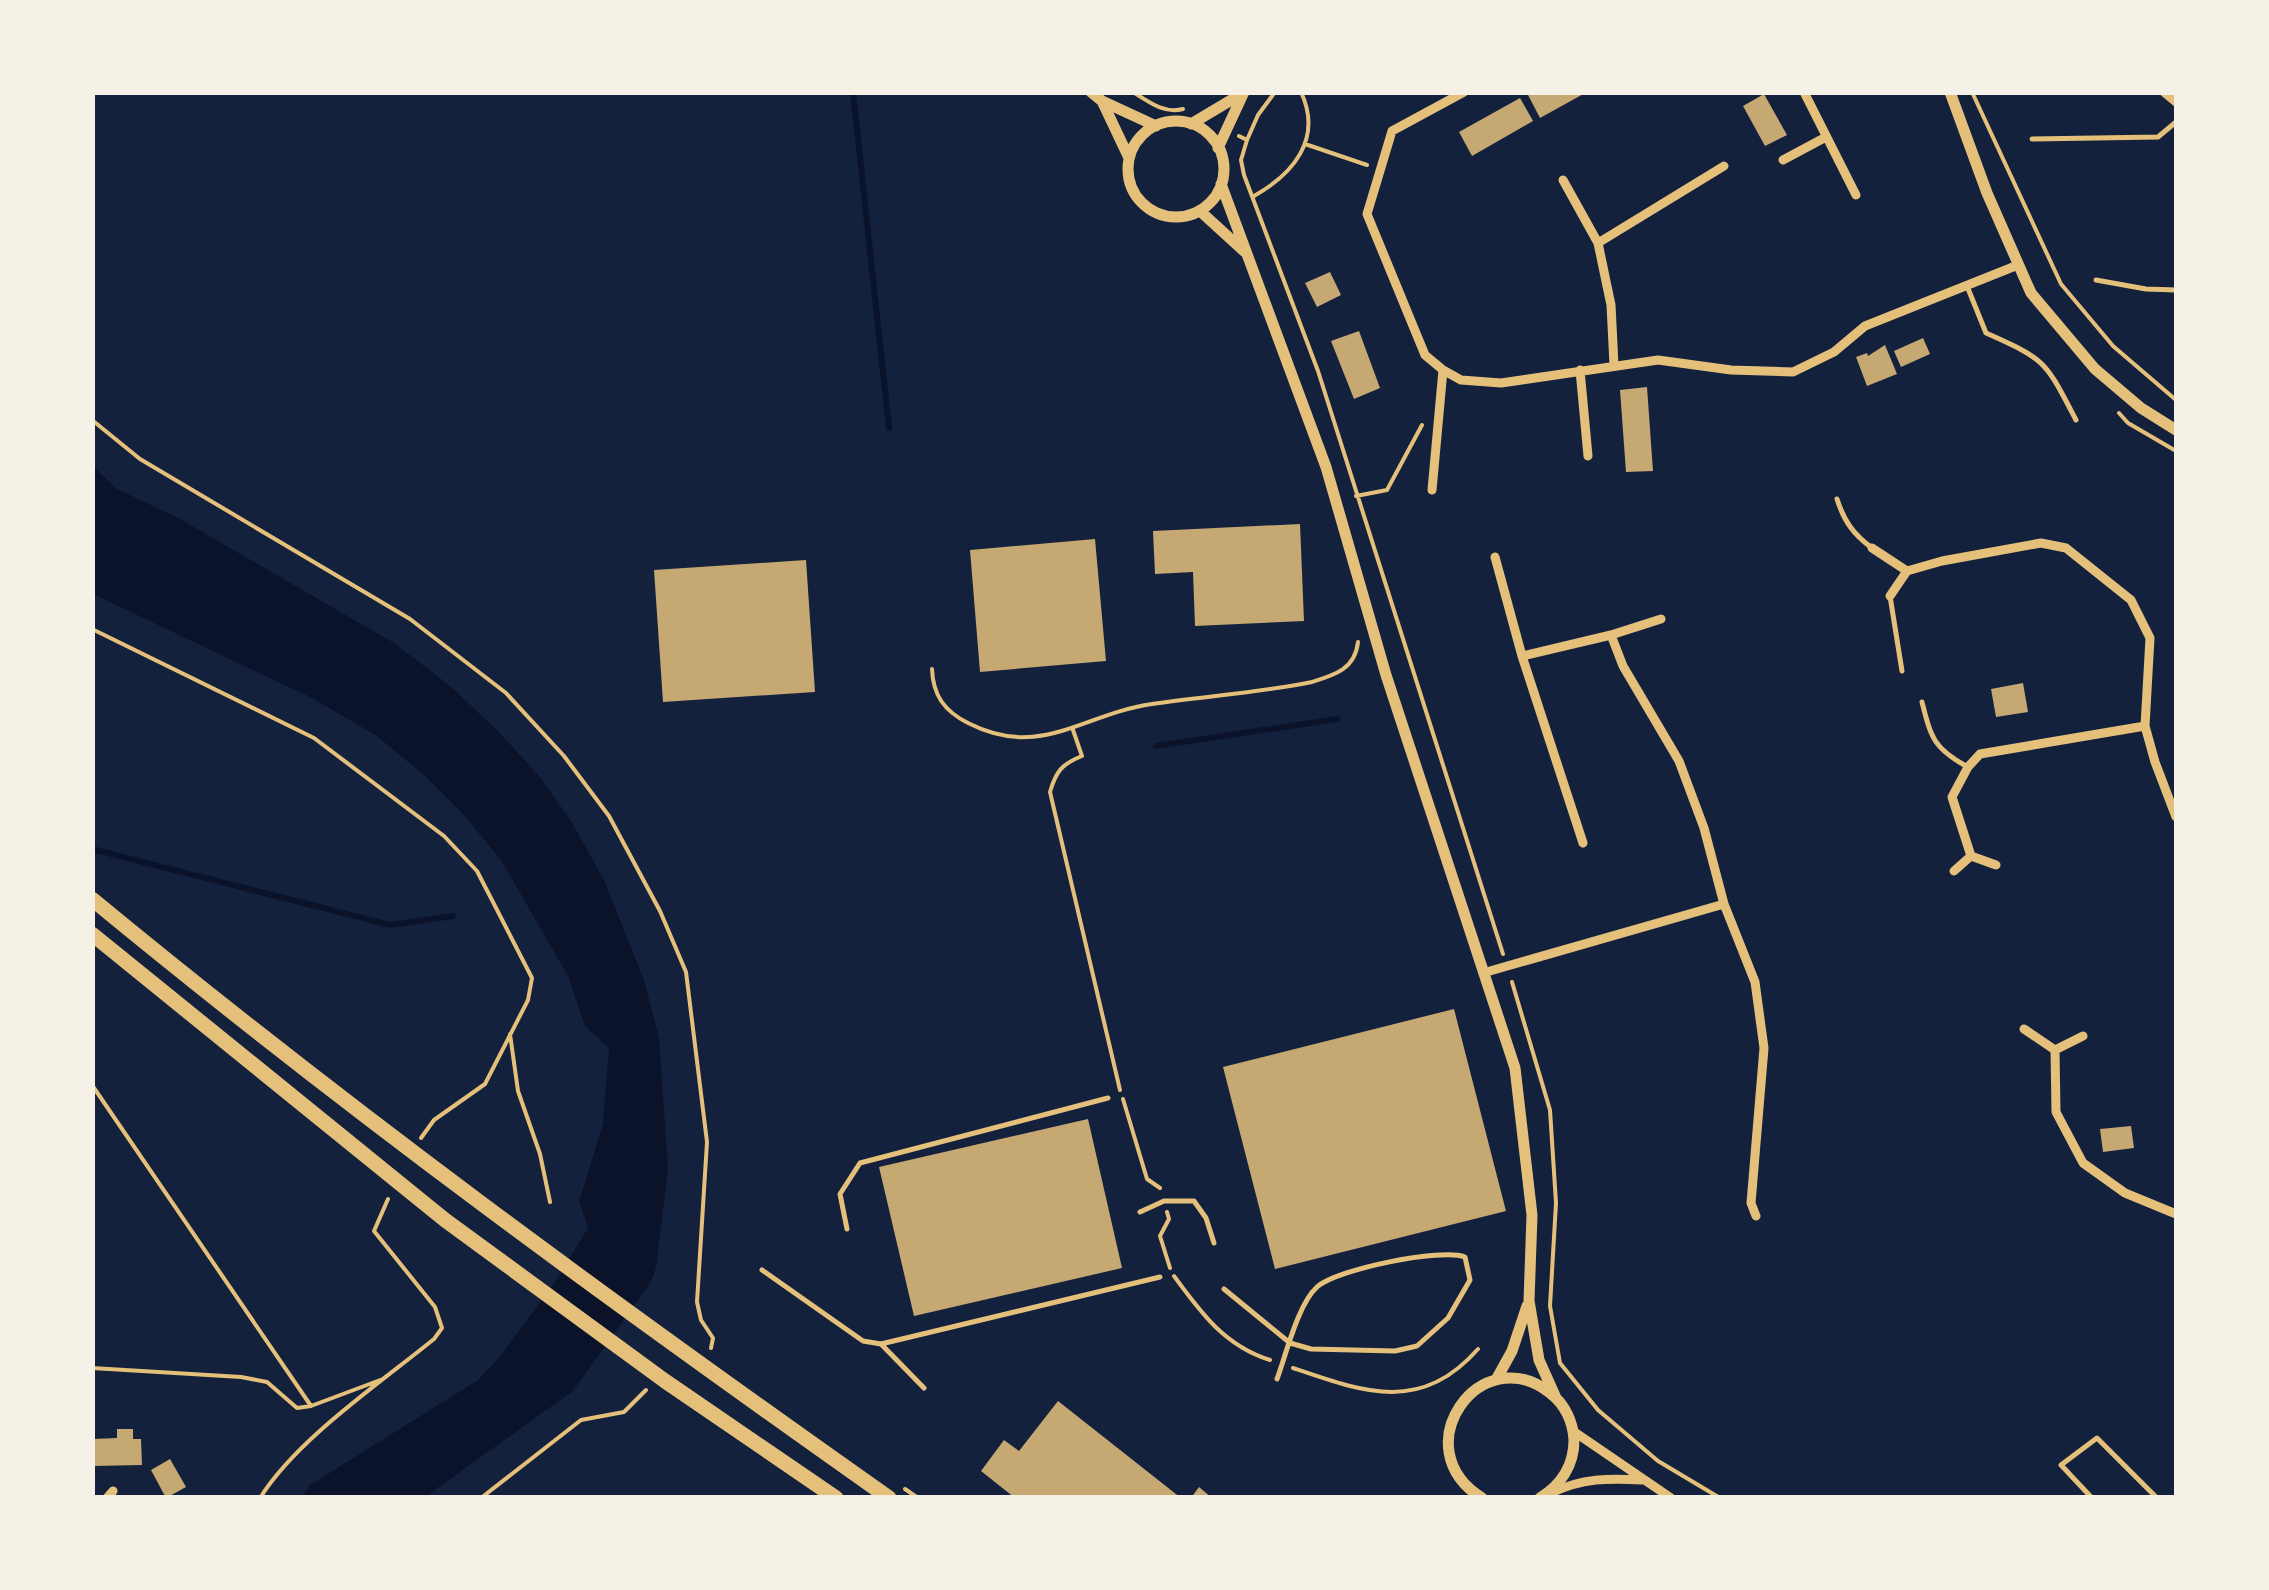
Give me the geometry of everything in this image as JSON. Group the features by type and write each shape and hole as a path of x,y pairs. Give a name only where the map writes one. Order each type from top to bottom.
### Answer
{"highway":[{"path":"92,899 442,1175 656,1334 888,1498"},
{"path":"92,934 445,1220 664,1381 836,1498"}],"street":[{"path":"1192,124 1244,92"},
{"path":"1218,148 1244,92"},
{"path":"1464,92 1392,131 1368,214 1425,355 1462,380 1501,383 1658,360 1731,370 1793,372 1834,352 1865,326 2018,265"},
{"path":"1804,92 1856,195"},
{"path":"1950,92 1986,193 2031,293 2095,368 2141,408 2176,430"},
{"path":"2164,92 2176,102"},
{"path":"1097,97 1156,126"},
{"path":"1097,97 1128,158 1130,186 1144,207 1169,218 1200,211 1214,201 1221,184 1223,166 1218,148 1210,133 1192,124 1156,126 1137,138 1128,158"},
{"path":"1783,160 1826,136"},
{"path":"1598,243 1724,166"},
{"path":"1563,180 1598,243 1612,305 1614,365"},
{"path":"1221,184 1326,467 1372,628 1515,1068 1532,1215 1529,1301 1539,1360 1573,1430 1574,1450 1569,1467 1559,1483 1542,1496"},
{"path":"1200,211 1248,254"},
{"path":"1432,490 1443,370"},
{"path":"1580,370 1588,456"},
{"path":"1890,596 1907,571 1942,561 2041,543 2066,548 2131,600 2150,638 2145,726 2176,818"},
{"path":"1872,548 1907,571"},
{"path":"1495,557 1582,843"},
{"path":"1522,656 1661,619"},
{"path":"1611,635 1623,666 1679,762 1704,828 1724,904 1755,982 1764,1048 1752,1202 1756,1216"},
{"path":"1971,856 1952,796 1980,754 2145,726"},
{"path":"1971,856 1996,864"},
{"path":"1954,871 1971,856"},
{"path":"1483,972 1724,904"},
{"path":"2024,1028 2056,1050"},
{"path":"2056,1050 2082,1036"},
{"path":"2056,1050 2056,1112 2084,1164 2126,1193 2176,1214"},
{"path":"1496,1380 1512,1351 1529,1301"},
{"path":"1482,1498 1468,1493 1450,1461 1450,1425 1468,1395 1496,1380 1528,1381 1556,1398"},
{"path":"1573,1430 1671,1498"},
{"path":"1542,1496 1574,1482 1604,1478 1645,1480"}],"lane":[{"path":"2032,139 2158,137 2176,122"},
{"path":"2096,280 2176,290"},
{"path":"1966,284 1986,332 2030,352 2048,366 2076,420"},
{"path":"1837,499 1844,520 1872,548"},
{"path":"1890,596 1902,671"},
{"path":"1922,702 1931,738 1946,756 1968,767"},
{"path":"846,1230 840,1194 860,1163 1108,1098"},
{"path":"1140,1212 1164,1202 1194,1202 1206,1218 1214,1243"},
{"path":"1224,1289 1290,1344 1311,1349 1395,1351 1416,1346 1448,1318 1465,1292 1470,1270 1465,1257 1436,1254 1335,1277 1315,1288 1290,1344 1278,1379"},
{"path":"762,1270 862,1341 882,1344 1160,1278"},
{"path":"882,1344 924,1388"},
{"path":"2092,1498 2061,1464 2097,1438 2157,1498"}],"path":[{"path":"1247,140 1258,115 1275,92"},
{"path":"1254,196 1291,170 1305,144 1310,132 1301,92"},
{"path":"1972,92 2060,284 2113,346 2176,400"},
{"path":"1305,144 1381,169"},
{"path":"1356,496 1387,490 1441,396"},
{"path":"92,420 140,459 186,488 410,619 506,693 564,756 610,816 686,972 706,1142 698,1302 701,1320 713,1338 708,1352"},
{"path":"932,669 933,687 949,711 992,734 1031,739 1073,730 1130,708 1288,687 1336,674 1356,656 1355,634 1398,621"},
{"path":"92,629 314,738 444,836 477,871 532,978 528,1000 485,1084 434,1120 420,1139"},
{"path":"1073,730 1082,756 1064,764 1054,776 1050,792 1116,1076 1147,1179 1160,1186 1169,1218 1160,1236 1170,1270 1205,1318 1234,1344 1374,1393 1406,1392 1446,1375 1467,1362 1478,1348"},
{"path":"510,1034 518,1091 540,1154 550,1202"},
{"path":"92,1086 311,1406"},
{"path":"260,1498 274,1477 442,1328 435,1307 374,1231 388,1198"},
{"path":"1560,1363 1598,1410 1658,1462 1720,1498"},
{"path":"92,1368 241,1376 267,1382 296,1408 388,1377"},
{"path":"481,1498 580,1420 624,1412 646,1390"}],"water":[{"path":"92,465 117,489 180,519 394,643 449,685 540,777 571,821 604,880 644,980 659,1038 668,1169 651,1282 573,1391 425,1497 302,1497 310,1485 478,1380 557,1279 588,1228 579,1202 603,1124 609,1048 585,1026 568,976 501,860 426,777 377,736 312,698 93,594"}],"building":[{"path":"1587,92 1540,118 1528,95"},
{"path":"1764,94 1787,135 1765,146 1743,106"},
{"path":"1520,98 1533,121 1472,156 1459,132"},
{"path":"1330,272 1341,295 1317,307 1305,283"},
{"path":"1359,331 1380,388 1354,399 1331,341"},
{"path":"1923,338 1930,354 1901,367 1894,351"},
{"path":"1885,345 1897,374 1867,386 1856,357 1867,353 1868,356"},
{"path":"1647,387 1653,471 1626,472 1620,390"},
{"path":"1300,524 1304,621 1195,626 1193,572 1155,574 1153,531"},
{"path":"1095,539 1106,661 980,672 970,550"},
{"path":"806,560 815,692 663,702 654,570"},
{"path":"2023,683 2028,712 1996,717 1991,689"},
{"path":"1454,1009 1506,1211 1275,1269 1223,1067"},
{"path":"1088,1119 1122,1268 914,1316 879,1167"},
{"path":"2131,1126 2134,1148 2103,1152 2100,1129"},
{"path":"1058,1401 1181,1498 1015,1498 981,1471 1004,1440 1019,1451"},
{"path":"117,1429 133,1429 133,1439 141,1439 142,1465 93,1466 93,1439 117,1438"},
{"path":"170,1459 186,1487 166,1498 151,1470"},
{"path":"1199,1487 1212,1498 1191,1498"}],"waterway":[{"path":"853,92 889,428"},
{"path":"1156,746 1338,719"},
{"path":"92,849 390,925 453,916"}]}
